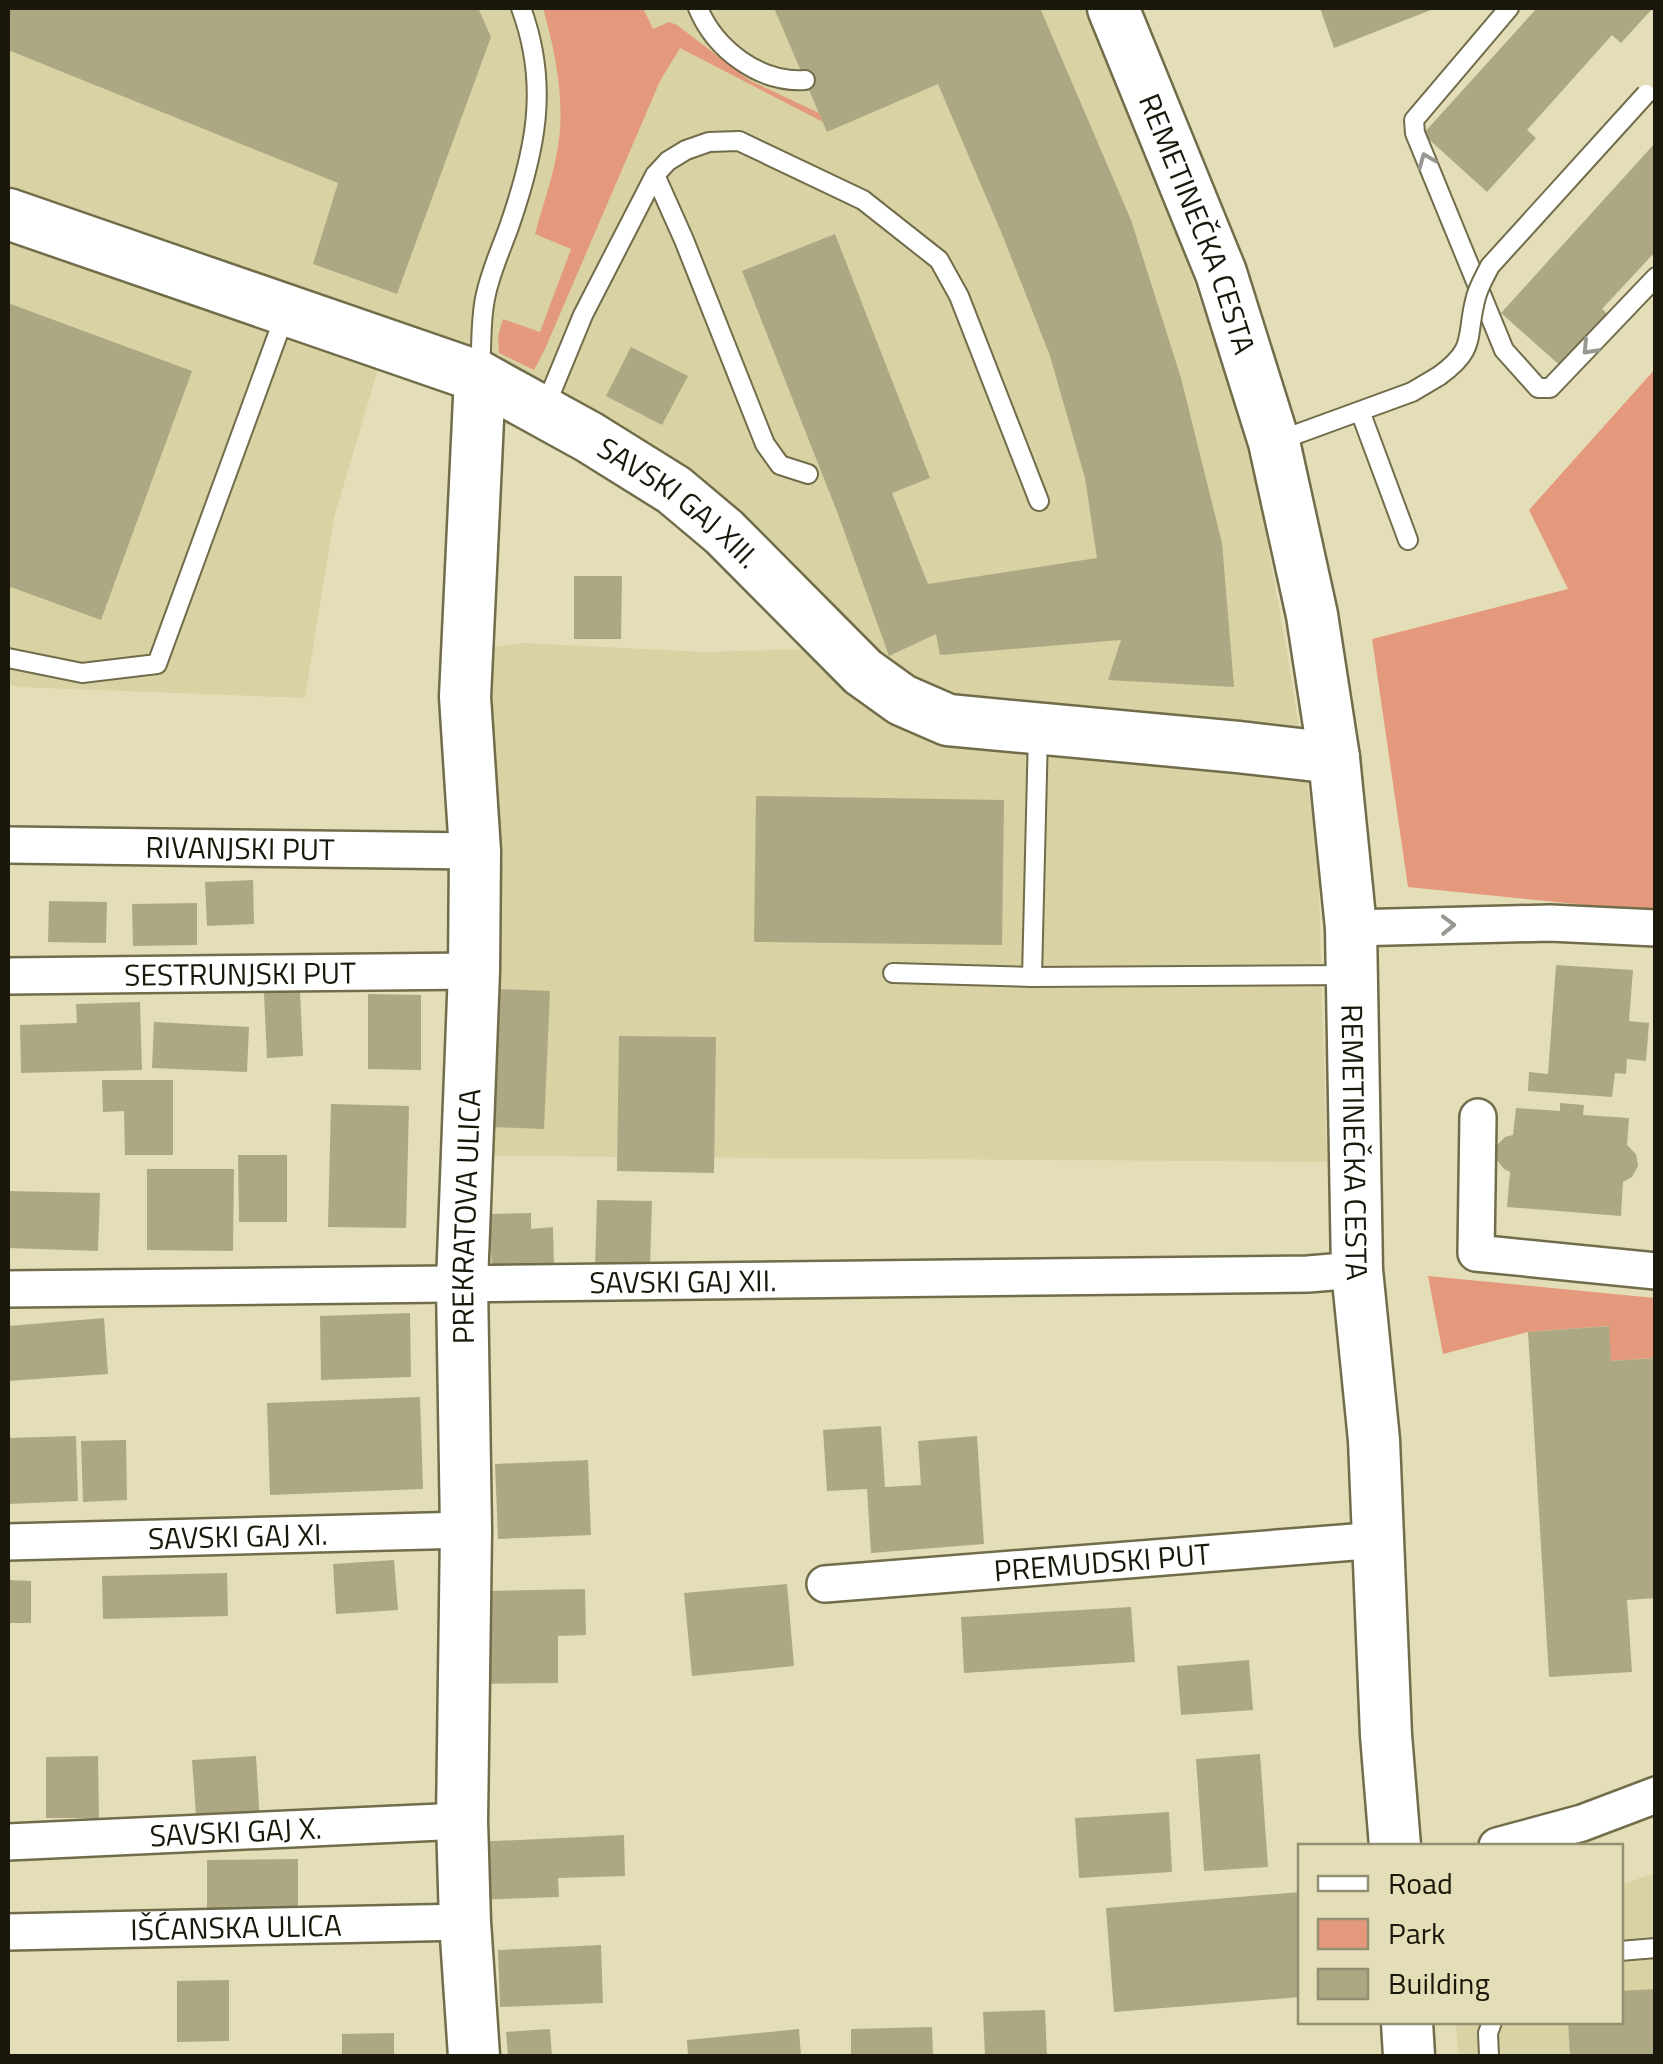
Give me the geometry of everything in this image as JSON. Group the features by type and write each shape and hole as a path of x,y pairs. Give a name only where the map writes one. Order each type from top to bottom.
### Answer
{"street":[{"name":"REMETINEČKA CESTA","path":"1112,8 1221,272 1274,442 1312,615 1334,758 1351,951 1357,1270 1374,1440 1386,1734 1395,1844"},
{"name":"SAVSKI GAJ XIII.","path":"8,214 480,377 674,490 724,532 863,672 902,700 948,720 1334,758"},
{"name":"PREKRATOVA ULICA","path":"474,2056 462,1821 466,1530 462,1283 476,851 465,697 480,377"},
{"name":"RIVANJSKI PUT","path":"8,845 476,851"},
{"path":"1351,951 1550,923 1656,928"},
{"name":"SESTRUNJSKI PUT","path":"8,976 474,971"},
{"path":"1478,1117 1476,1253 1656,1271"},
{"name":"SAVSKI GAJ XII.","path":"8,1290 1308,1274 1357,1270"},
{"name":"SAVSKI GAJ XI.","path":"8,1542 466,1530"},
{"name":"PREMUDSKI PUT","path":"825,1584 1379,1540"},
{"path":"1508,1844 1582,1824 1656,1795"},
{"name":"SAVSKI GAJ X.","path":"8,1842 462,1821"},
{"name":"IŠĆANSKA ULICA","path":"8,1932 465,1922"},
{"path":"1407,2024 1409,2056"}],"lane":[{"path":"480,377 486,295 525,180 534,141 539,93 522,8"},
{"path":"698,8 718,41 740,60 766,75 805,80"},
{"path":"1510,8 1414,120 1414,133 1504,350 1538,388 1550,388 1656,277"},
{"path":"1274,442 1412,392 1456,364 1466,350 1476,298 1490,266 1650,92"},
{"path":"1477,284 1650,92"},
{"path":"543,412 582,316 656,175 686,150 709,142 739,142 863,200 939,260 959,296 1039,501"},
{"path":"656,175 766,444 780,465 808,474"},
{"path":"8,658 82,673 157,664 286,311"},
{"path":"1360,411 1408,540"},
{"path":"1032,976 1038,727"},
{"path":"893,973 1032,976 1351,951"},
{"path":"1623,1951 1656,1948"},
{"path":"1490,2056 1491,2024"}],"shaded area":[{"path":"8,8 1085,8 1185,257 1236,406 1260,501 1318,854 1327,1162 491,1156 482,648 524,643 704,652 810,649 700,485 633,433 568,410 393,336 378,369 334,518 305,698 18,687 8,683"},
{"path":"1655,1873 1655,2056 1458,2056 1456,2024 1623,2024 1623,1884"}],"green space":[{"path":"543,8 643,8 653,29 669,22 677,25 749,80 819,113 823,122 680,48 660,81 534,370 499,353 498,336 503,319 540,332 571,249 535,234 554,167 560,120 556,62"},
{"path":"1655,369 1655,912 1408,887 1372,639 1568,589 1529,510"},
{"path":"1428,1276 1655,1298 1655,1358 1611,1361 1608,1326 1528,1332 1443,1354"}],"building":[{"path":"11,8 478,8 491,37 397,294 313,264 338,183 8,50"},
{"path":"774,8 1040,8 1131,220 1181,378 1222,543 1234,687 1108,680 1121,640 940,655 936,634 889,656 838,514 742,271 835,234 930,478 892,493 928,584 1097,558 1085,478 1050,356 938,84 827,132"},
{"path":"1320,8 1436,8 1334,48"},
{"path":"1537,8 1653,8 1621,43 1612,35 1527,130 1536,138 1487,192 1423,134"},
{"path":"1656,142 1656,251 1602,309 1611,317 1564,369 1501,313"},
{"path":"8,303 192,371 101,620 8,586"},
{"path":"631,347 688,376 662,425 606,396"},
{"path":"574,576 622,576 621,639 574,639"},
{"path":"756,796 1004,800 1002,945 754,942"},
{"path":"253,880 254,924 207,926 205,882"},
{"path":"49,901 107,902 106,943 48,942"},
{"path":"197,903 197,945 133,946 132,904"},
{"path":"1556,965 1633,970 1629,1021 1649,1023 1646,1061 1627,1059 1626,1074 1615,1073 1612,1097 1528,1091 1529,1072 1548,1074"},
{"path":"500,989 550,991 544,1129 494,1127"},
{"path":"300,991 303,1056 267,1058 264,993"},
{"path":"368,994 421,995 421,1070 368,1069"},
{"path":"140,1002 142,1070 21,1073 20,1025 77,1023 76,1004"},
{"path":"154,1022 249,1027 247,1072 152,1068"},
{"path":"619,1036 716,1037 714,1173 617,1171"},
{"path":"102,1080 173,1080 173,1155 125,1155 124,1111 103,1112"},
{"path":"1560,1103 1584,1105 1583,1115 1629,1118 1627,1145 1636,1154 1638,1166 1632,1177 1623,1182 1621,1216 1507,1207 1510,1172 1496,1159 1496,1146 1513,1135 1516,1108 1560,1111"},
{"path":"331,1104 409,1106 406,1228 328,1227"},
{"path":"238,1155 287,1155 287,1222 239,1222"},
{"path":"147,1169 234,1169 233,1251 147,1250"},
{"path":"8,1191 100,1193 98,1251 8,1248"},
{"path":"597,1200 652,1201 650,1268 595,1267"},
{"path":"531,1213 531,1229 553,1227 554,1266 492,1269 489,1214"},
{"path":"410,1313 411,1377 321,1380 320,1316"},
{"path":"104,1318 108,1374 8,1381 8,1326"},
{"path":"1609,1326 1611,1361 1656,1358 1656,1598 1627,1600 1632,1672 1549,1677 1528,1332"},
{"path":"420,1397 423,1489 270,1495 267,1403"},
{"path":"881,1426 885,1487 921,1485 918,1441 977,1436 984,1544 871,1553 867,1489 827,1491 823,1430"},
{"path":"76,1436 78,1501 8,1504 8,1438"},
{"path":"126,1440 127,1500 83,1502 81,1441"},
{"path":"588,1460 591,1535 498,1539 495,1464"},
{"path":"394,1560 398,1610 336,1614 333,1564"},
{"path":"227,1573 228,1616 103,1619 102,1576"},
{"path":"8,1580 31,1581 31,1623 8,1623"},
{"path":"787,1584 794,1666 692,1676 684,1593"},
{"path":"585,1589 586,1635 558,1636 558,1683 473,1684 473,1637 490,1636 489,1591"},
{"path":"1131,1607 1135,1662 964,1673 961,1617"},
{"path":"1249,1660 1253,1710 1181,1715 1177,1666"},
{"path":"1260,1754 1268,1867 1204,1871 1196,1759"},
{"path":"98,1756 99,1818 46,1818 46,1757"},
{"path":"256,1756 260,1824 197,1829 192,1760"},
{"path":"1169,1812 1172,1872 1079,1878 1075,1818"},
{"path":"624,1835 625,1876 558,1878 559,1897 475,1900 473,1842"},
{"path":"298,1859 298,1911 207,1912 207,1860"},
{"path":"1298,1892 1298,1997 1114,2012 1106,1908"},
{"path":"601,1945 603,2003 500,2007 498,1950"},
{"path":"229,1980 229,2041 177,2042 177,1981"},
{"path":"1656,1989 1656,2056 1570,2056 1568,2024 1623,2024 1623,1991"},
{"path":"1045,2010 1047,2056 985,2056 983,2012"},
{"path":"932,2027 933,2056 851,2056 851,2029"},
{"path":"550,2029 552,2056 508,2056 506,2032"},
{"path":"799,2029 801,2056 688,2056 687,2040"},
{"path":"394,2033 394,2056 342,2056 342,2034"}]}
